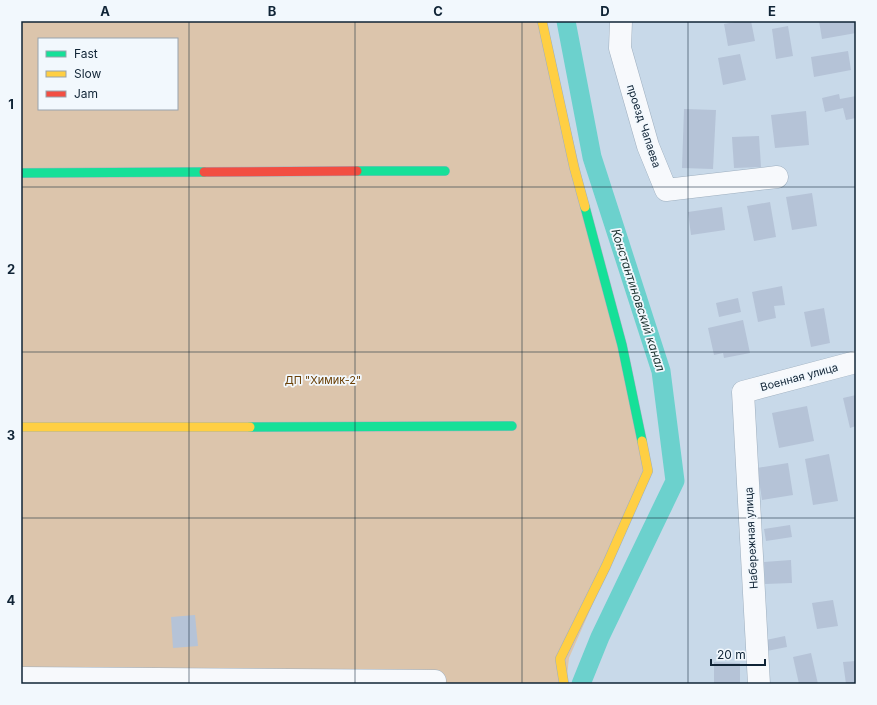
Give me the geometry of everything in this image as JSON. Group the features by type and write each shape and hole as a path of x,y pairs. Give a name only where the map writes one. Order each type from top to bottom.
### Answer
{"street":[{"path":"542,21 574,167 622,345 648,471 606,566 560,659 564,684"},
{"name":"проезд Чапаева","path":"621,21 620,48 648,146 666,190 777,178"},
{"path":"21,173 445,171"},
{"name":"Военная улица","path":"742,392 856,362"},
{"name":"Набережная улица","path":"742,392 759,684"},
{"path":"21,427 512,426"},
{"path":"21,678 169,682 435,681"}],"green space":[{"name":"ДП \"Химик-2\"","path":"21,21 545,21 651,471 569,658 566,684 21,684"}],"building":[{"path":"740,21 751,21 755,41 728,46 724,24"},
{"path":"819,21 856,21 856,33 822,39"},
{"path":"788,26 793,56 776,59 772,29"},
{"path":"848,51 851,70 814,77 811,57"},
{"path":"740,54 746,80 723,85 718,58"},
{"path":"839,94 840,99 856,96 856,118 846,120 843,108 825,112 822,98"},
{"path":"684,109 716,110 713,169 682,168"},
{"path":"806,111 809,145 775,148 771,115"},
{"path":"759,136 761,167 734,168 732,137"},
{"path":"812,193 817,226 792,230 786,197"},
{"path":"770,202 776,237 754,241 747,206"},
{"path":"722,207 725,230 691,235 688,212"},
{"path":"782,286 785,305 774,306 776,318 758,322 752,292"},
{"path":"738,298 741,312 719,317 716,303"},
{"path":"824,308 830,343 811,347 804,312"},
{"path":"743,320 750,353 724,358 723,353 714,355 708,328"},
{"path":"856,395 856,426 850,428 843,398"},
{"path":"807,406 814,441 779,448 772,413"},
{"path":"829,454 838,501 813,505 805,459"},
{"path":"788,463 793,495 762,500 757,468"},
{"path":"790,525 792,537 766,541 764,529"},
{"path":"791,560 792,583 765,584 764,562"},
{"path":"833,600 838,626 817,629 812,603"},
{"path":"195,615 198,646 173,648 171,617"},
{"path":"785,636 787,647 767,651 766,640"},
{"path":"811,653 818,684 799,684 793,657"},
{"path":"856,661 856,684 846,684 843,662"},
{"path":"714,662 740,663 740,683 714,683"}],"waterway":[{"name":"Константиновский канал","path":"566,21 592,157 661,371 675,481 600,637 581,684"}],"traffic: fast":[{"path":"357,171 445,171"},
{"path":"21,173 204,172"},
{"path":"585,207 622,345 642,441"},
{"path":"250,427 512,426"}],"traffic: slow":[{"path":"542,21 574,167 585,207"},
{"path":"21,427 250,427"},
{"path":"564,684 560,659 606,566 648,471 642,441"}],"traffic: jam":[{"path":"204,172 357,171"}]}
